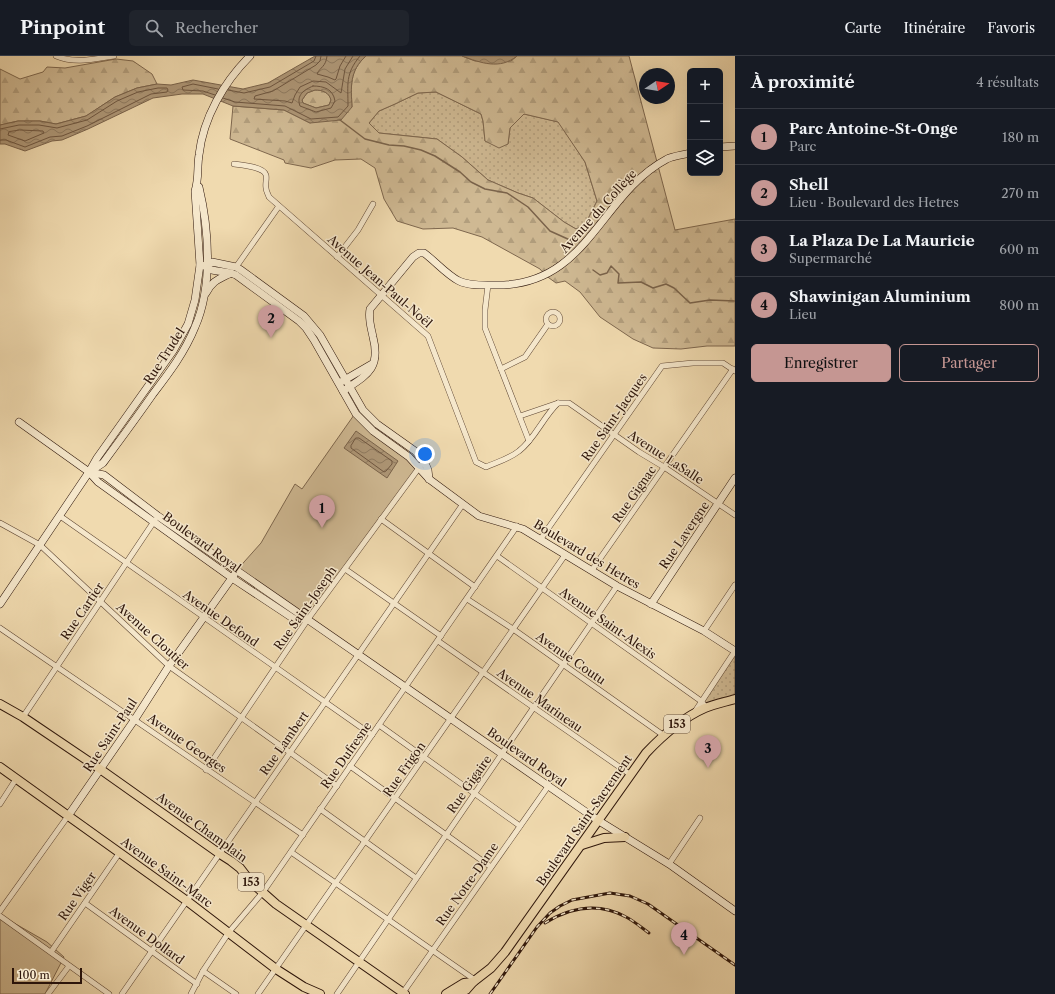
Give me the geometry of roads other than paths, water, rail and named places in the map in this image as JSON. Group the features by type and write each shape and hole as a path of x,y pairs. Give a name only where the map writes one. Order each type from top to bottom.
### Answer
{"main road":[{"name":"Boulevard Saint-Sacrement","path":"458,994 466,990 474,981 491,968 506,952 646,753 663,735 678,723 692,715 704,704 735,699"},
{"name":"Avenue Champlain","path":"0,704 23,717 100,769 231,861 240,868 250,881 276,904 404,993"},
{"name":"Avenue Saint-Marc","path":"0,767 187,901 276,969 304,987 320,994"},
{"path":"581,846 604,838 625,837"},
{"name":"Boulevard Saint-Sacrement","path":"446,994 464,983 474,981"}],"street":[{"path":"56,56 78,61 114,56"},
{"name":"Rue Trudel","path":"0,604 60,516 97,458 173,351 188,324 203,265 208,254 198,182 199,155 206,123 222,92 239,68 250,56"},
{"path":"723,147 735,146"},
{"name":"Avenue du Collège","path":"338,384 348,383 366,376 375,361 376,350 368,316 370,309 380,295 413,257 419,253 424,253 461,282 506,285 524,282 547,274 565,263 583,246 636,182 668,158 687,154"},
{"name":"Avenue Jean-Paul-Noël","path":"234,164 262,170 265,173 266,189 269,197 428,336 476,462 486,467 520,451 550,411 558,403"},
{"path":"336,257 358,230 373,204"},
{"path":"204,296 211,284 234,270 279,206"},
{"name":"Boulevard des Hetres","path":"203,265 212,262 234,270 304,316 320,335 363,410 378,424 415,451 424,461"},
{"name":"Rue Trudel","path":"89,472 103,463 180,356 195,328 202,308 204,296 203,265"},
{"name":"Boulevard des Hetres","path":"234,270 299,321 314,340 342,391 363,423 409,457 429,479 479,516 517,526 617,586 704,631 735,651"},
{"path":"488,285 485,310 485,328 529,441"},
{"path":"501,369 525,357 548,324"},
{"name":"Rue Saint-Jacques","path":"540,540 662,366 693,363 723,363 734,370"},
{"name":"Rue Gignac","path":"592,570 734,370"},
{"name":"Avenue du Collège","path":"342,391 348,383"},
{"path":"520,416 558,403"},
{"name":"Avenue LaSalle","path":"558,403 569,403 639,452 735,515"},
{"name":"Boulevard Royal","path":"19,422 89,472 104,475 156,519 232,578 294,619 308,619"},
{"path":"424,461 428,470 429,479"},
{"name":"Rue Saint-Joseph","path":"206,770 308,619 424,461"},
{"name":"Rue Lavergne","path":"651,604 735,478"},
{"name":"Rue Lambert","path":"122,994 462,504"},
{"name":"Avenue Defond","path":"60,516 203,618 372,735"},
{"name":"Boulevard Royal","path":"156,519 237,570 599,821 669,864 735,911"},
{"name":"Rue Cartier","path":"23,717 156,519"},
{"path":"381,520 475,587"},
{"name":"Avenue Cloutier","path":"0,523 40,545 169,666 337,786"},
{"name":"Rue Dufresne","path":"191,994 203,971 229,932 263,892 517,526"},
{"name":"Rue Frigon","path":"258,994 565,555"},
{"name":"Avenue Saint-Alexis","path":"497,556 704,704"},
{"path":"345,568 441,636"},
{"name":"Rue Saint-Paul","path":"0,911 68,816 135,719 169,666 237,570"},
{"path":"704,631 733,593 735,585"},
{"name":"Rue Gigaire","path":"337,994 617,586"},
{"name":"Avenue Coutu","path":"467,599 513,629 663,735"},
{"name":"Avenue Georges","path":"0,628 303,835"},
{"name":"Avenue Marineau","path":"438,641 631,775"},
{"path":"704,704 735,651"},
{"path":"379,725 520,826"},
{"path":"350,766 491,867"},
{"path":"0,804 16,779"},
{"name":"Rue Notre-Dame","path":"404,993 549,785"},
{"path":"320,809 416,878"},
{"path":"669,864 700,818"},
{"name":"Rue Viger","path":"50,952 120,852"},
{"path":"291,852 474,981"},
{"name":"Avenue Dollard","path":"85,903 197,984"},
{"path":"0,916 109,994"},
{"path":"48,994 69,966"},
{"path":"203,971 236,994"}],"water":[{"path":"315,56 366,56 356,67 352,80 352,107 341,120 310,123 284,110 233,106 203,94 182,94 153,98 62,140 52,141 25,151 5,144 0,144 0,125 18,121 40,121 56,124 86,116 115,97 137,88 157,84 171,85 193,80 243,89 268,83","holes":["315,90 323,91 329,95 331,100 329,105 316,108 303,103 302,100 307,93"]},
{"path":"462,56 517,56 504,63 490,64"},
{"path":"356,431 398,461 387,478 344,448"}],"waterway":[{"path":"340,120 365,139 389,145 404,146 421,150 435,156 460,172 471,182 485,189 507,193 528,207 550,231 570,240"},
{"path":"593,270 600,275 607,273 611,266 619,274 618,283 641,282 653,288 666,284 674,288 690,303 710,300 735,301"}],"railway":[{"path":"490,994 537,927 550,913 572,900 610,893 630,896 648,904 735,965"},
{"path":"545,923 565,913 585,908 595,908 616,912 649,933"}],"place":[{"name":"Shell","path":"271,338"},
{"name":"Parc Antoine-St-Onge","path":"322,528"},
{"name":"La Plaza De La Mauricie","path":"708,768"},
{"name":"Shawinigan Aluminium","path":"684,955"}]}
